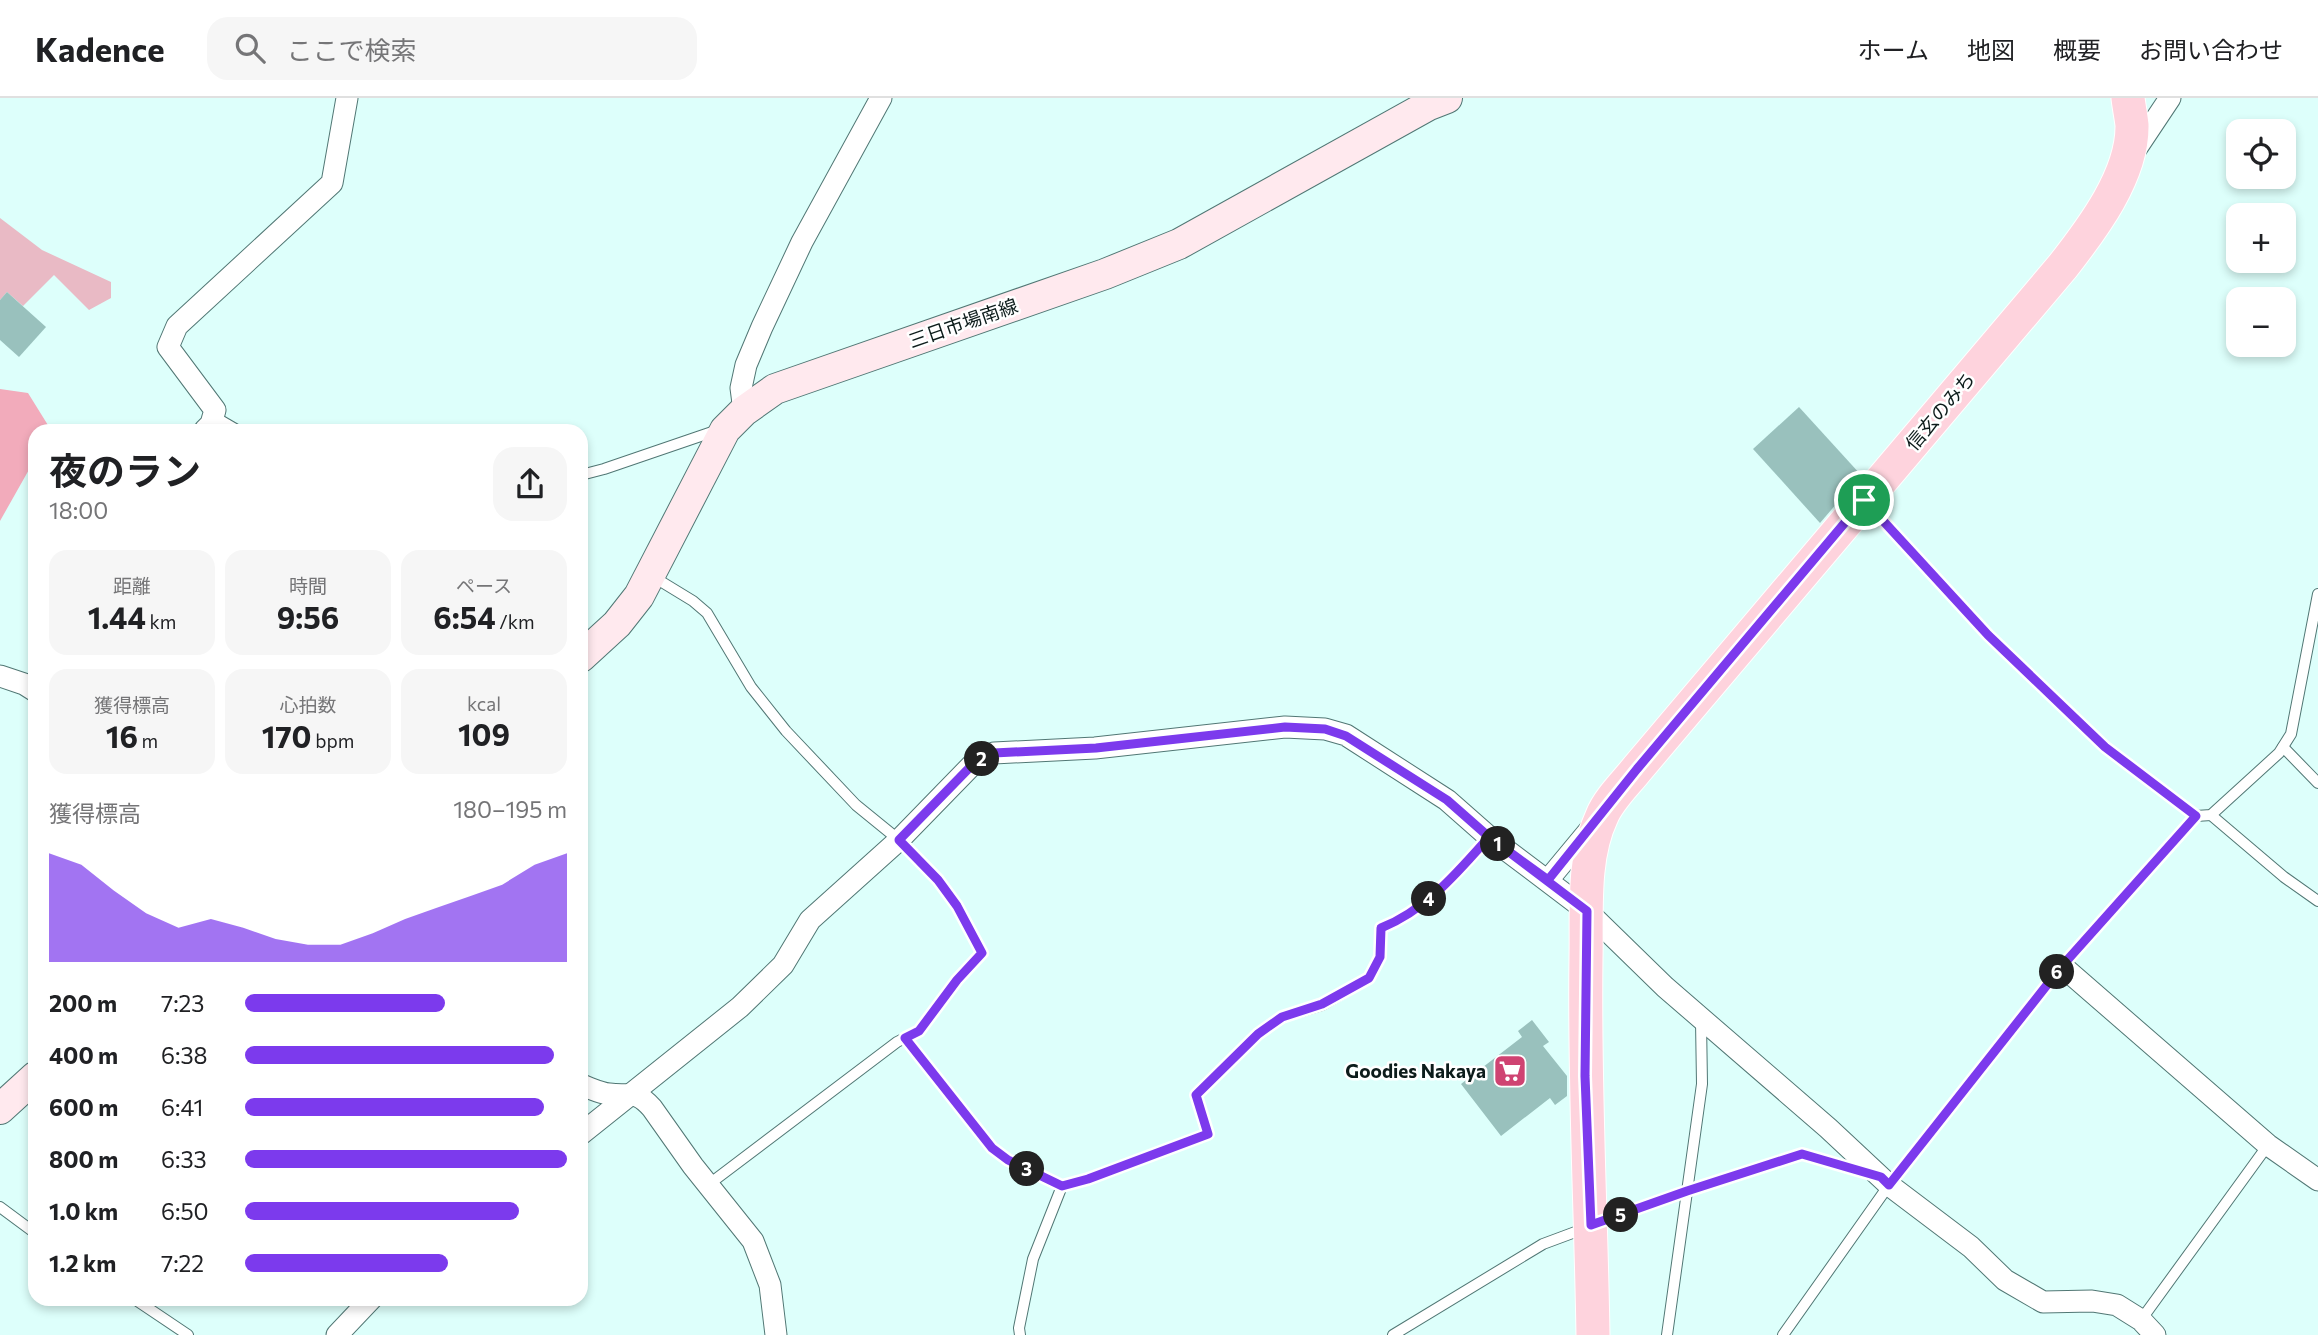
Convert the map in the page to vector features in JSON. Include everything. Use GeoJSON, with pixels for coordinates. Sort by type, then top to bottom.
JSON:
{"type":"FeatureCollection","features":[{"type":"Feature","properties":{"kind":"main road","name":"信玄のみち"},"geometry":{"type":"LineString","coordinates":[[1593,1335],[1585,1076],[1587,911],[1589,860],[1602,814],[2089,232],[2111,195],[2129,148],[2132,126],[2128,98]]}},
{"type":"Feature","properties":{"kind":"main road","name":"三日市場南線"},"geometry":{"type":"LineString","coordinates":[[588,651],[617,624],[639,596],[735,420],[775,389],[1105,274],[1179,244],[1435,100]]}},
{"type":"Feature","properties":{"kind":"main road"},"geometry":{"type":"LineString","coordinates":[[0,1109],[28,1083]]}},
{"type":"Feature","properties":{"kind":"street"},"geometry":{"type":"LineString","coordinates":[[209,423],[215,410],[167,347],[177,326],[332,183],[347,98]]}},
{"type":"Feature","properties":{"kind":"street"},"geometry":{"type":"LineString","coordinates":[[735,420],[746,365],[762,327],[802,242],[881,98]]}},
{"type":"Feature","properties":{"kind":"street"},"geometry":{"type":"LineString","coordinates":[[2122,170],[2169,98]]}},
{"type":"Feature","properties":{"kind":"street"},"geometry":{"type":"LineString","coordinates":[[0,676],[28,681]]}},
{"type":"Feature","properties":{"kind":"street"},"geometry":{"type":"LineString","coordinates":[[588,1128],[740,1007],[783,965],[810,919],[899,840],[974,763],[994,753],[1096,748],[1285,727],[1325,729],[1346,736],[1447,800],[1489,837],[1587,911],[1665,987],[1829,1128],[1889,1185],[1971,1247],[2005,1280],[2043,1302],[2092,1301],[2118,1305],[2148,1328]]}},
{"type":"Feature","properties":{"kind":"street"},"geometry":{"type":"LineString","coordinates":[[1548,880],[1602,814]]}},
{"type":"Feature","properties":{"kind":"street"},"geometry":{"type":"LineString","coordinates":[[2062,966],[2268,1145],[2318,1180]]}},
{"type":"Feature","properties":{"kind":"street"},"geometry":{"type":"LineString","coordinates":[[588,1087],[610,1094],[632,1093],[644,1100],[754,1241],[770,1284],[776,1335]]}},
{"type":"Feature","properties":{"kind":"street"},"geometry":{"type":"LineString","coordinates":[[337,1335],[364,1306]]}},
{"type":"Feature","properties":{"kind":"lane"},"geometry":{"type":"LineString","coordinates":[[588,473],[718,429],[735,420]]}},
{"type":"Feature","properties":{"kind":"lane"},"geometry":{"type":"LineString","coordinates":[[1864,500],[1988,635],[2105,747],[2196,816],[2211,815],[2283,747],[2291,734],[2318,594]]}},
{"type":"Feature","properties":{"kind":"lane"},"geometry":{"type":"LineString","coordinates":[[650,575],[693,601],[707,613],[751,687],[786,731],[856,804],[899,840],[938,880],[957,906],[982,953],[957,980],[919,1031],[905,1038],[708,1185]]}},
{"type":"Feature","properties":{"kind":"lane"},"geometry":{"type":"LineString","coordinates":[[2283,747],[2318,783]]}},
{"type":"Feature","properties":{"kind":"lane"},"geometry":{"type":"LineString","coordinates":[[2211,815],[2284,877],[2318,901]]}},
{"type":"Feature","properties":{"kind":"lane"},"geometry":{"type":"LineString","coordinates":[[1783,1335],[1889,1185],[2062,966],[2196,816]]}},
{"type":"Feature","properties":{"kind":"lane"},"geometry":{"type":"LineString","coordinates":[[905,1038],[992,1148],[1008,1160],[1062,1186],[1088,1179],[1208,1134],[1196,1095],[1258,1034],[1282,1017],[1322,1004],[1369,978],[1380,957],[1381,928],[1398,921],[1432,897],[1489,837]]}},
{"type":"Feature","properties":{"kind":"lane"},"geometry":{"type":"LineString","coordinates":[[1667,1335],[1702,1084],[1701,1018]]}},
{"type":"Feature","properties":{"kind":"lane"},"geometry":{"type":"LineString","coordinates":[[2148,1328],[2268,1145]]}},
{"type":"Feature","properties":{"kind":"lane"},"geometry":{"type":"LineString","coordinates":[[1020,1335],[1018,1328],[1033,1259],[1062,1186]]}},
{"type":"Feature","properties":{"kind":"lane"},"geometry":{"type":"LineString","coordinates":[[0,1207],[28,1228]]}},
{"type":"Feature","properties":{"kind":"lane"},"geometry":{"type":"LineString","coordinates":[[1393,1335],[1544,1244],[1591,1225]]}},
{"type":"Feature","properties":{"kind":"lane"},"geometry":{"type":"LineString","coordinates":[[145,1306],[188,1335]]}},
{"type":"Feature","properties":{"kind":"path"},"geometry":{"type":"LineString","coordinates":[[1591,1225],[1802,1154],[1842,1166]]}},
{"type":"Feature","properties":{"kind":"shaded area"},"geometry":{"type":"Polygon","coordinates":[[[0,218],[42,250],[111,282],[111,298],[89,310],[54,275],[23,306],[7,292],[0,300],[0,218]]]}},
{"type":"Feature","properties":{"kind":"shaded area"},"geometry":{"type":"Polygon","coordinates":[[[0,389],[28,393],[47,424],[28,424],[28,471],[0,521],[0,389]]]}},
{"type":"Feature","properties":{"kind":"building"},"geometry":{"type":"Polygon","coordinates":[[[7,292],[46,327],[19,357],[0,340],[0,300],[7,292]]]}},
{"type":"Feature","properties":{"kind":"building"},"geometry":{"type":"Polygon","coordinates":[[[1799,407],[1861,475],[1820,523],[1753,449],[1799,407]]]}},
{"type":"Feature","properties":{"kind":"building"},"geometry":{"type":"Polygon","coordinates":[[[1532,1020],[1549,1042],[1543,1046],[1567,1076],[1567,1096],[1555,1105],[1550,1098],[1501,1136],[1461,1084],[1522,1037],[1518,1031],[1532,1020]]]}},
{"type":"Feature","properties":{"kind":"place","name":"Goodies Nakaya"},"geometry":{"type":"Point","coordinates":[1510,1071]}},
{"type":"Feature","properties":{"kind":"route"},"geometry":{"type":"LineString","coordinates":[[1864,500],[1637,769],[1548,880],[1489,837],[1447,800],[1346,736],[1325,729],[1249,729],[1096,748],[994,753],[974,763],[899,840],[938,880],[957,906],[982,953],[957,980],[919,1031],[905,1038],[992,1148],[1008,1160],[1062,1186],[1088,1179],[1208,1134],[1196,1095],[1258,1034],[1282,1017],[1322,1004],[1369,978],[1380,957],[1381,928],[1398,921],[1432,897],[1489,837],[1587,911],[1585,1076],[1591,1225],[1802,1154],[1881,1177],[1889,1185],[2062,966],[2196,816],[2105,747],[1988,635],[1864,500]]}}]}
